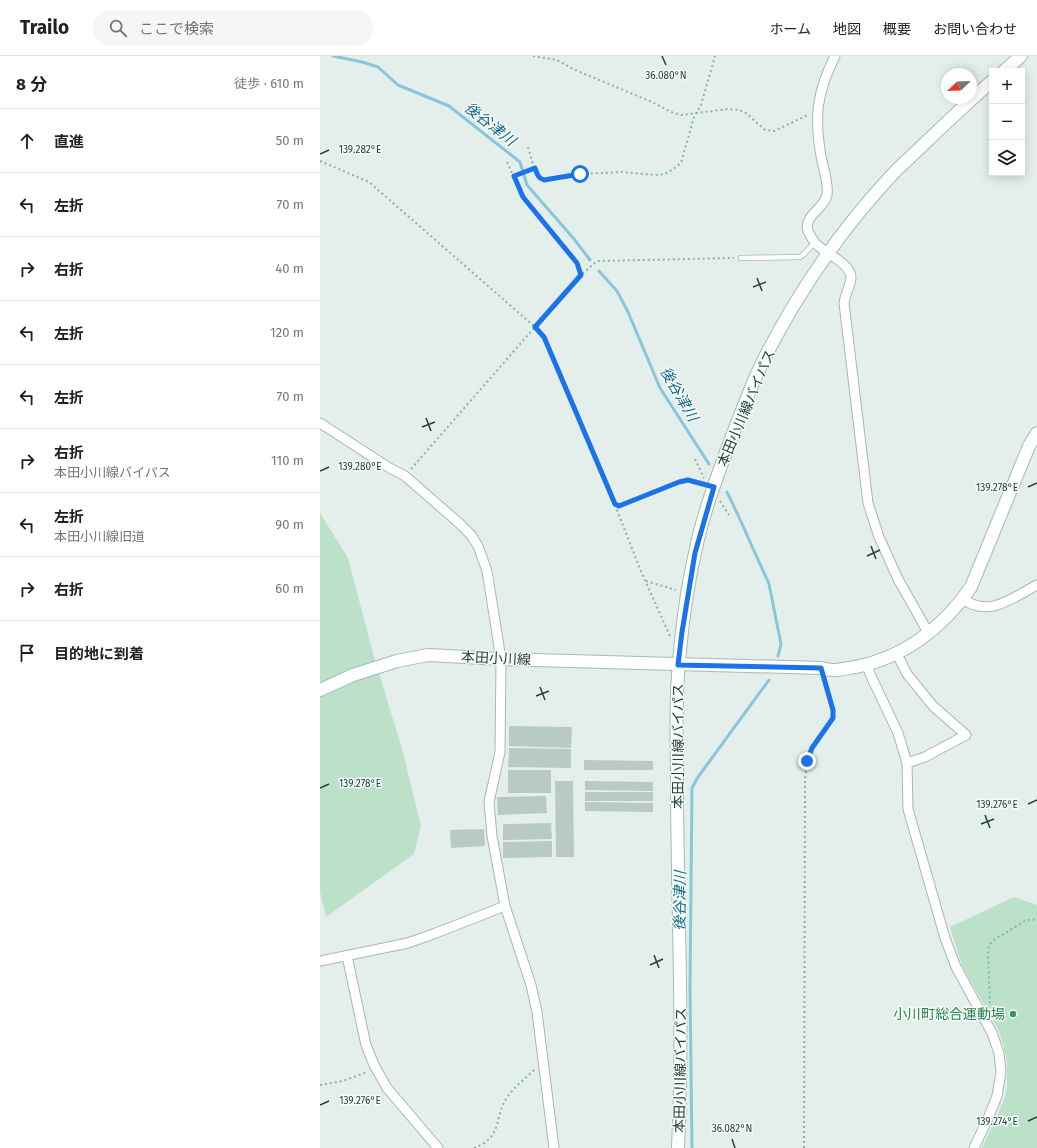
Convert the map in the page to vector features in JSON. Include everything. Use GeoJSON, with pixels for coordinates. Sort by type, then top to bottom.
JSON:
{"type":"FeatureCollection","features":[{"type":"Feature","properties":{"kind":"main road"},"geometry":{"type":"LineString","coordinates":[[1007,68],[1021,56]]}},
{"type":"Feature","properties":{"kind":"main road","name":"本田小川線バイパス"},"geometry":{"type":"LineString","coordinates":[[678,1148],[681,1071],[681,988],[677,821],[678,665],[695,553],[710,489],[760,367],[803,291],[857,216],[890,177],[989,84]]}},
{"type":"Feature","properties":{"kind":"main road","name":"本田小川線"},"geometry":{"type":"LineString","coordinates":[[320,690],[353,675],[397,661],[428,655],[678,665],[821,668],[830,671],[867,665],[897,654],[929,634],[963,599],[971,587],[1029,446],[1037,433]]}},
{"type":"Feature","properties":{"kind":"street"},"geometry":{"type":"LineString","coordinates":[[835,56],[823,84],[817,111],[816,128],[827,195],[821,205],[810,217],[807,225],[814,243],[846,267],[850,272],[851,277],[844,303],[868,503],[879,537],[898,579],[929,634]]}},
{"type":"Feature","properties":{"kind":"street"},"geometry":{"type":"LineString","coordinates":[[320,423],[388,467],[405,476],[471,534],[478,546],[486,571],[501,659],[500,752],[489,802],[494,852],[505,906],[531,985],[537,1012],[554,1148]]}},
{"type":"Feature","properties":{"kind":"street"},"geometry":{"type":"LineString","coordinates":[[963,599],[981,608],[995,607],[1037,585]]}},
{"type":"Feature","properties":{"kind":"street"},"geometry":{"type":"LineString","coordinates":[[897,654],[907,674],[934,706],[966,735],[925,757],[907,763]]}},
{"type":"Feature","properties":{"kind":"street"},"geometry":{"type":"LineString","coordinates":[[867,665],[898,733],[907,763],[908,809],[945,938],[956,967],[992,1033],[999,1053],[1001,1072],[997,1096],[974,1148]]}},
{"type":"Feature","properties":{"kind":"street"},"geometry":{"type":"LineString","coordinates":[[320,961],[408,943],[505,906]]}},
{"type":"Feature","properties":{"kind":"street"},"geometry":{"type":"LineString","coordinates":[[347,956],[366,1045],[376,1068],[388,1088],[438,1148]]}},
{"type":"Feature","properties":{"kind":"lane"},"geometry":{"type":"LineString","coordinates":[[741,258],[800,257],[814,243]]}},
{"type":"Feature","properties":{"kind":"path"},"geometry":{"type":"LineString","coordinates":[[533,56],[557,60],[573,69],[681,115],[739,110],[746,113],[765,130],[774,131],[817,111]]}},
{"type":"Feature","properties":{"kind":"path"},"geometry":{"type":"LineString","coordinates":[[528,147],[537,175],[544,180],[580,174],[622,172],[655,175],[665,174],[681,163],[694,117],[701,105],[715,56]]}},
{"type":"Feature","properties":{"kind":"path"},"geometry":{"type":"LineString","coordinates":[[320,161],[369,182],[535,327],[544,337],[615,504],[661,618],[670,636]]}},
{"type":"Feature","properties":{"kind":"path"},"geometry":{"type":"LineString","coordinates":[[507,162],[523,197],[577,263],[581,275]]}},
{"type":"Feature","properties":{"kind":"path"},"geometry":{"type":"LineString","coordinates":[[514,176],[535,168]]}},
{"type":"Feature","properties":{"kind":"path"},"geometry":{"type":"LineString","coordinates":[[405,476],[581,275],[597,261],[741,258]]}},
{"type":"Feature","properties":{"kind":"path"},"geometry":{"type":"LineString","coordinates":[[695,459],[710,489],[722,503],[729,515]]}},
{"type":"Feature","properties":{"kind":"path"},"geometry":{"type":"LineString","coordinates":[[615,504],[619,506],[684,480],[688,480],[710,489]]}},
{"type":"Feature","properties":{"kind":"path"},"geometry":{"type":"LineString","coordinates":[[646,582],[676,590]]}},
{"type":"Feature","properties":{"kind":"path"},"geometry":{"type":"LineString","coordinates":[[804,1148],[805,780],[807,761],[812,748],[833,718],[833,710],[821,668]]}},
{"type":"Feature","properties":{"kind":"path"},"geometry":{"type":"LineString","coordinates":[[986,1012],[990,1003],[989,945],[995,939],[1025,921],[1032,919],[1037,921]]}},
{"type":"Feature","properties":{"kind":"path"},"geometry":{"type":"LineString","coordinates":[[474,1148],[489,1141],[494,1133],[503,1104],[509,1094],[543,1062]]}},
{"type":"Feature","properties":{"kind":"path"},"geometry":{"type":"LineString","coordinates":[[320,1085],[343,1081],[376,1068]]}},
{"type":"Feature","properties":{"kind":"green space"},"geometry":{"type":"Polygon","coordinates":[[[320,513],[348,558],[374,657],[403,752],[421,826],[414,854],[326,917],[320,892],[320,513]]]}},
{"type":"Feature","properties":{"kind":"green space","name":"小川町総合運動場"},"geometry":{"type":"Polygon","coordinates":[[[1014,897],[1037,905],[1037,1148],[982,1148],[1004,1100],[1007,1087],[1007,1061],[998,1029],[962,966],[950,927],[1014,897]]]}},
{"type":"Feature","properties":{"kind":"building"},"geometry":{"type":"Polygon","coordinates":[[[509,726],[572,727],[571,748],[509,746],[509,726]]]}},
{"type":"Feature","properties":{"kind":"building"},"geometry":{"type":"Polygon","coordinates":[[[509,748],[571,749],[571,768],[508,767],[509,748]]]}},
{"type":"Feature","properties":{"kind":"building"},"geometry":{"type":"Polygon","coordinates":[[[584,760],[653,761],[653,770],[584,770],[584,760]]]}},
{"type":"Feature","properties":{"kind":"building"},"geometry":{"type":"Polygon","coordinates":[[[508,770],[551,770],[551,793],[508,793],[508,770]]]}},
{"type":"Feature","properties":{"kind":"building"},"geometry":{"type":"Polygon","coordinates":[[[555,781],[573,781],[574,857],[556,857],[555,781]]]}},
{"type":"Feature","properties":{"kind":"building"},"geometry":{"type":"Polygon","coordinates":[[[585,781],[653,782],[653,791],[585,790],[585,781]]]}},
{"type":"Feature","properties":{"kind":"building"},"geometry":{"type":"Polygon","coordinates":[[[585,792],[653,792],[653,801],[585,801],[585,792]]]}},
{"type":"Feature","properties":{"kind":"building"},"geometry":{"type":"Polygon","coordinates":[[[546,796],[547,813],[498,815],[497,797],[546,796]]]}},
{"type":"Feature","properties":{"kind":"building"},"geometry":{"type":"Polygon","coordinates":[[[585,802],[653,803],[653,812],[585,811],[585,802]]]}},
{"type":"Feature","properties":{"kind":"building"},"geometry":{"type":"Polygon","coordinates":[[[551,823],[552,839],[503,840],[503,824],[551,823]]]}},
{"type":"Feature","properties":{"kind":"building"},"geometry":{"type":"Polygon","coordinates":[[[484,829],[485,846],[451,848],[450,830],[484,829]]]}},
{"type":"Feature","properties":{"kind":"building"},"geometry":{"type":"Polygon","coordinates":[[[552,841],[552,857],[503,858],[503,842],[552,841]]]}},
{"type":"Feature","properties":{"kind":"waterway","name":"後谷津川"},"geometry":{"type":"LineString","coordinates":[[333,56],[378,67],[398,85],[449,106],[520,162],[527,185],[574,239],[590,260]]}},
{"type":"Feature","properties":{"kind":"waterway","name":"後谷津川"},"geometry":{"type":"LineString","coordinates":[[599,271],[617,291],[628,312],[660,388],[709,464]]}},
{"type":"Feature","properties":{"kind":"waterway","name":"後谷津川"},"geometry":{"type":"LineString","coordinates":[[727,492],[769,584],[781,644],[778,656]]}},
{"type":"Feature","properties":{"kind":"waterway","name":"後谷津川"},"geometry":{"type":"LineString","coordinates":[[692,1148],[690,987],[692,788],[698,777],[769,680]]}},
{"type":"Feature","properties":{"kind":"place","name":"小川町総合運動場"},"geometry":{"type":"Point","coordinates":[1013,1014]}},
{"type":"Feature","properties":{"kind":"route"},"geometry":{"type":"LineString","coordinates":[[580,174],[544,180],[537,175],[535,168],[514,176],[516,184],[523,197],[577,263],[581,275],[535,327],[544,337],[615,504],[619,506],[679,482],[688,480],[714,487],[703,519],[695,553],[678,665],[821,668],[833,710],[833,718],[812,748],[807,761]]}}]}
